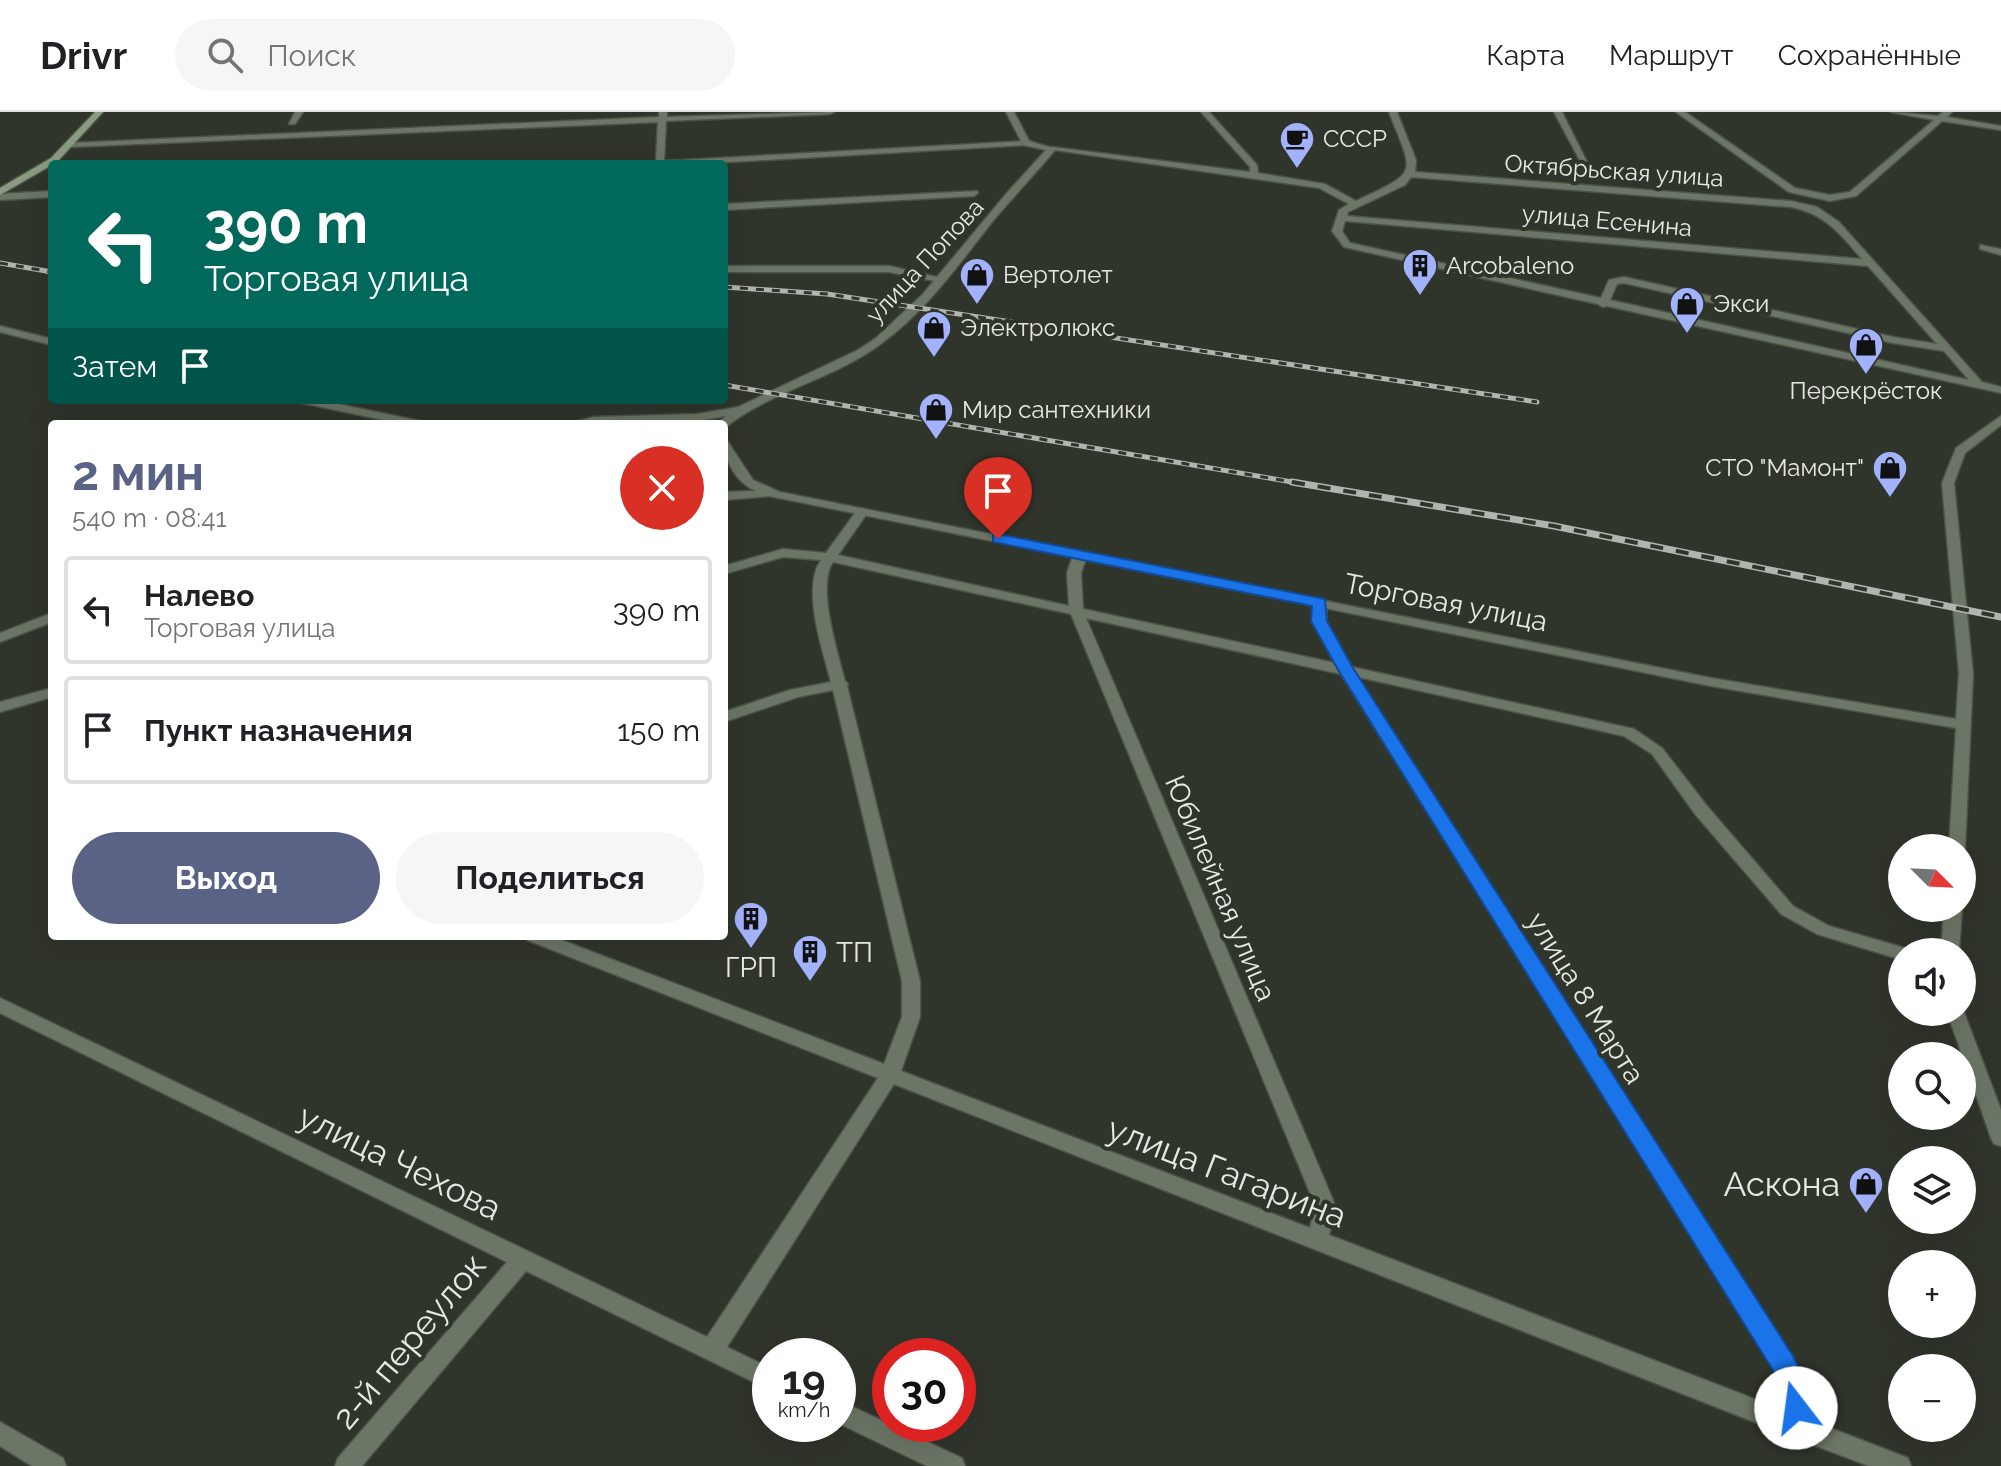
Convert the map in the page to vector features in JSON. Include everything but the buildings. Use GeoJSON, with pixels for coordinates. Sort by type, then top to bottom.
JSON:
{"type":"FeatureCollection","features":[{"type":"Feature","properties":{"kind":"main road"},"geometry":{"type":"LineString","coordinates":[[53,160],[99,112]]}},
{"type":"Feature","properties":{"kind":"main road"},"geometry":{"type":"LineString","coordinates":[[0,194],[48,164]]}},
{"type":"Feature","properties":{"kind":"street"},"geometry":{"type":"LineString","coordinates":[[292,122],[299,112]]}},
{"type":"Feature","properties":{"kind":"street"},"geometry":{"type":"LineString","coordinates":[[70,145],[663,116],[830,112]]}},
{"type":"Feature","properties":{"kind":"street"},"geometry":{"type":"LineString","coordinates":[[1010,112],[1028,144],[1041,151],[1044,157]]}},
{"type":"Feature","properties":{"kind":"street"},"geometry":{"type":"LineString","coordinates":[[1205,112],[1254,167],[1254,174]]}},
{"type":"Feature","properties":{"kind":"street"},"geometry":{"type":"LineString","coordinates":[[1393,112],[1412,160],[1411,174],[1402,183],[1353,203],[1340,218],[1337,235],[1354,247],[1603,304],[1977,382],[2001,390]]}},
{"type":"Feature","properties":{"kind":"street"},"geometry":{"type":"LineString","coordinates":[[1558,112],[1590,172]]}},
{"type":"Feature","properties":{"kind":"street"},"geometry":{"type":"LineString","coordinates":[[1680,112],[1792,190],[1821,197],[1853,194],[1943,114]]}},
{"type":"Feature","properties":{"kind":"street"},"geometry":{"type":"LineString","coordinates":[[1895,112],[1943,114],[2001,128]]}},
{"type":"Feature","properties":{"kind":"street"},"geometry":{"type":"LineString","coordinates":[[657,160],[663,116]]}},
{"type":"Feature","properties":{"kind":"street"},"geometry":{"type":"LineString","coordinates":[[716,160],[1028,144],[1311,183],[1353,203]]}},
{"type":"Feature","properties":{"kind":"street","name":"улица Попова"},"geometry":{"type":"LineString","coordinates":[[754,404],[867,350],[890,332],[1052,149]]}},
{"type":"Feature","properties":{"kind":"street","name":"Октябрьская улица"},"geometry":{"type":"LineString","coordinates":[[1411,174],[1791,204],[1814,209],[1836,224],[1871,263]]}},
{"type":"Feature","properties":{"kind":"street"},"geometry":{"type":"LineString","coordinates":[[728,207],[974,193]]}},
{"type":"Feature","properties":{"kind":"street"},"geometry":{"type":"LineString","coordinates":[[0,194],[48,194]]}},
{"type":"Feature","properties":{"kind":"street","name":"улица Есенина"},"geometry":{"type":"LineString","coordinates":[[1340,218],[1871,263]]}},
{"type":"Feature","properties":{"kind":"street"},"geometry":{"type":"LineString","coordinates":[[1983,247],[2001,252]]}},
{"type":"Feature","properties":{"kind":"street"},"geometry":{"type":"LineString","coordinates":[[1871,263],[1977,382]]}},
{"type":"Feature","properties":{"kind":"street"},"geometry":{"type":"LineString","coordinates":[[728,269],[889,269],[940,279]]}},
{"type":"Feature","properties":{"kind":"street"},"geometry":{"type":"LineString","coordinates":[[1603,304],[1613,282],[1624,280],[1893,340],[1949,349]]}},
{"type":"Feature","properties":{"kind":"street"},"geometry":{"type":"LineString","coordinates":[[0,329],[48,341]]}},
{"type":"Feature","properties":{"kind":"street"},"geometry":{"type":"LineString","coordinates":[[322,404],[400,420]]}},
{"type":"Feature","properties":{"kind":"street"},"geometry":{"type":"LineString","coordinates":[[595,420],[617,416],[710,417],[754,404]]}},
{"type":"Feature","properties":{"kind":"street"},"geometry":{"type":"LineString","coordinates":[[728,421],[754,404]]}},
{"type":"Feature","properties":{"kind":"street"},"geometry":{"type":"LineString","coordinates":[[661,416],[678,420]]}},
{"type":"Feature","properties":{"kind":"street"},"geometry":{"type":"LineString","coordinates":[[1958,834],[1964,725],[1964,642],[1948,483],[1960,451],[2001,419]]}},
{"type":"Feature","properties":{"kind":"street"},"geometry":{"type":"LineString","coordinates":[[728,452],[748,483],[777,495]]}},
{"type":"Feature","properties":{"kind":"street"},"geometry":{"type":"LineString","coordinates":[[728,496],[777,495]]}},
{"type":"Feature","properties":{"kind":"street","name":"Торговая улица"},"geometry":{"type":"LineString","coordinates":[[777,495],[1711,682],[1964,725]]}},
{"type":"Feature","properties":{"kind":"street"},"geometry":{"type":"LineString","coordinates":[[711,1351],[890,1075],[911,1017],[911,981],[820,607],[820,579],[827,557],[862,512]]}},
{"type":"Feature","properties":{"kind":"street"},"geometry":{"type":"LineString","coordinates":[[728,569],[783,553],[827,557],[1629,732],[1645,740],[1787,910],[1823,930],[1888,950]]}},
{"type":"Feature","properties":{"kind":"street","name":"Юбилейная улица"},"geometry":{"type":"LineString","coordinates":[[1080,555],[1074,573],[1076,610],[1320,1193],[1325,1208],[1317,1241]]}},
{"type":"Feature","properties":{"kind":"street","name":"улица 8 Марта"},"geometry":{"type":"LineString","coordinates":[[1320,603],[1319,621],[1345,668],[1784,1365],[1795,1390],[1795,1427]]}},
{"type":"Feature","properties":{"kind":"street"},"geometry":{"type":"LineString","coordinates":[[0,638],[48,619]]}},
{"type":"Feature","properties":{"kind":"street"},"geometry":{"type":"LineString","coordinates":[[728,716],[795,693],[841,684]]}},
{"type":"Feature","properties":{"kind":"street"},"geometry":{"type":"LineString","coordinates":[[0,705],[48,693]]}},
{"type":"Feature","properties":{"kind":"street","name":"улица Гагарина"},"geometry":{"type":"LineString","coordinates":[[543,940],[1899,1466]]}},
{"type":"Feature","properties":{"kind":"street","name":"улица Чехова"},"geometry":{"type":"LineString","coordinates":[[0,1005],[752,1370]]}},
{"type":"Feature","properties":{"kind":"street"},"geometry":{"type":"LineString","coordinates":[[1961,1026],[2001,1138]]}},
{"type":"Feature","properties":{"kind":"street","name":"2-й переулок"},"geometry":{"type":"LineString","coordinates":[[347,1466],[523,1259]]}},
{"type":"Feature","properties":{"kind":"street"},"geometry":{"type":"LineString","coordinates":[[856,1420],[953,1466]]}},
{"type":"Feature","properties":{"kind":"street"},"geometry":{"type":"LineString","coordinates":[[0,1433],[54,1466]]}},
{"type":"Feature","properties":{"kind":"railway"},"geometry":{"type":"LineString","coordinates":[[0,263],[48,271]]}},
{"type":"Feature","properties":{"kind":"railway"},"geometry":{"type":"LineString","coordinates":[[728,287],[827,294],[1537,402]]}},
{"type":"Feature","properties":{"kind":"railway"},"geometry":{"type":"LineString","coordinates":[[728,386],[1304,484]]}},
{"type":"Feature","properties":{"kind":"railway"},"geometry":{"type":"LineString","coordinates":[[1292,482],[1554,526],[2001,617]]}},
{"type":"Feature","properties":{"kind":"place","name":"СССР"},"geometry":{"type":"Point","coordinates":[1297,170]}},
{"type":"Feature","properties":{"kind":"place","name":"Arcobaleno"},"geometry":{"type":"Point","coordinates":[1420,297]}},
{"type":"Feature","properties":{"kind":"place","name":"Вертолет"},"geometry":{"type":"Point","coordinates":[977,306]}},
{"type":"Feature","properties":{"kind":"place","name":"Экси"},"geometry":{"type":"Point","coordinates":[1687,335]}},
{"type":"Feature","properties":{"kind":"place","name":"Электролюкс"},"geometry":{"type":"Point","coordinates":[934,359]}},
{"type":"Feature","properties":{"kind":"place","name":"Перекрёсток"},"geometry":{"type":"Point","coordinates":[1866,376]}},
{"type":"Feature","properties":{"kind":"place","name":"Мир сантехники"},"geometry":{"type":"Point","coordinates":[936,441]}},
{"type":"Feature","properties":{"kind":"place","name":"СТО \"Мамонт\""},"geometry":{"type":"Point","coordinates":[1890,499]}},
{"type":"Feature","properties":{"kind":"place","name":"ГРП"},"geometry":{"type":"Point","coordinates":[751,950]}},
{"type":"Feature","properties":{"kind":"place","name":"ТП"},"geometry":{"type":"Point","coordinates":[810,983]}},
{"type":"Feature","properties":{"kind":"place","name":"Аскона"},"geometry":{"type":"Point","coordinates":[1866,1215]}},
{"type":"Feature","properties":{"kind":"route"},"geometry":{"type":"LineString","coordinates":[[998,539],[1320,603],[1317,613],[1319,621],[1345,668],[1784,1365],[1795,1390],[1796,1408]]}}]}
